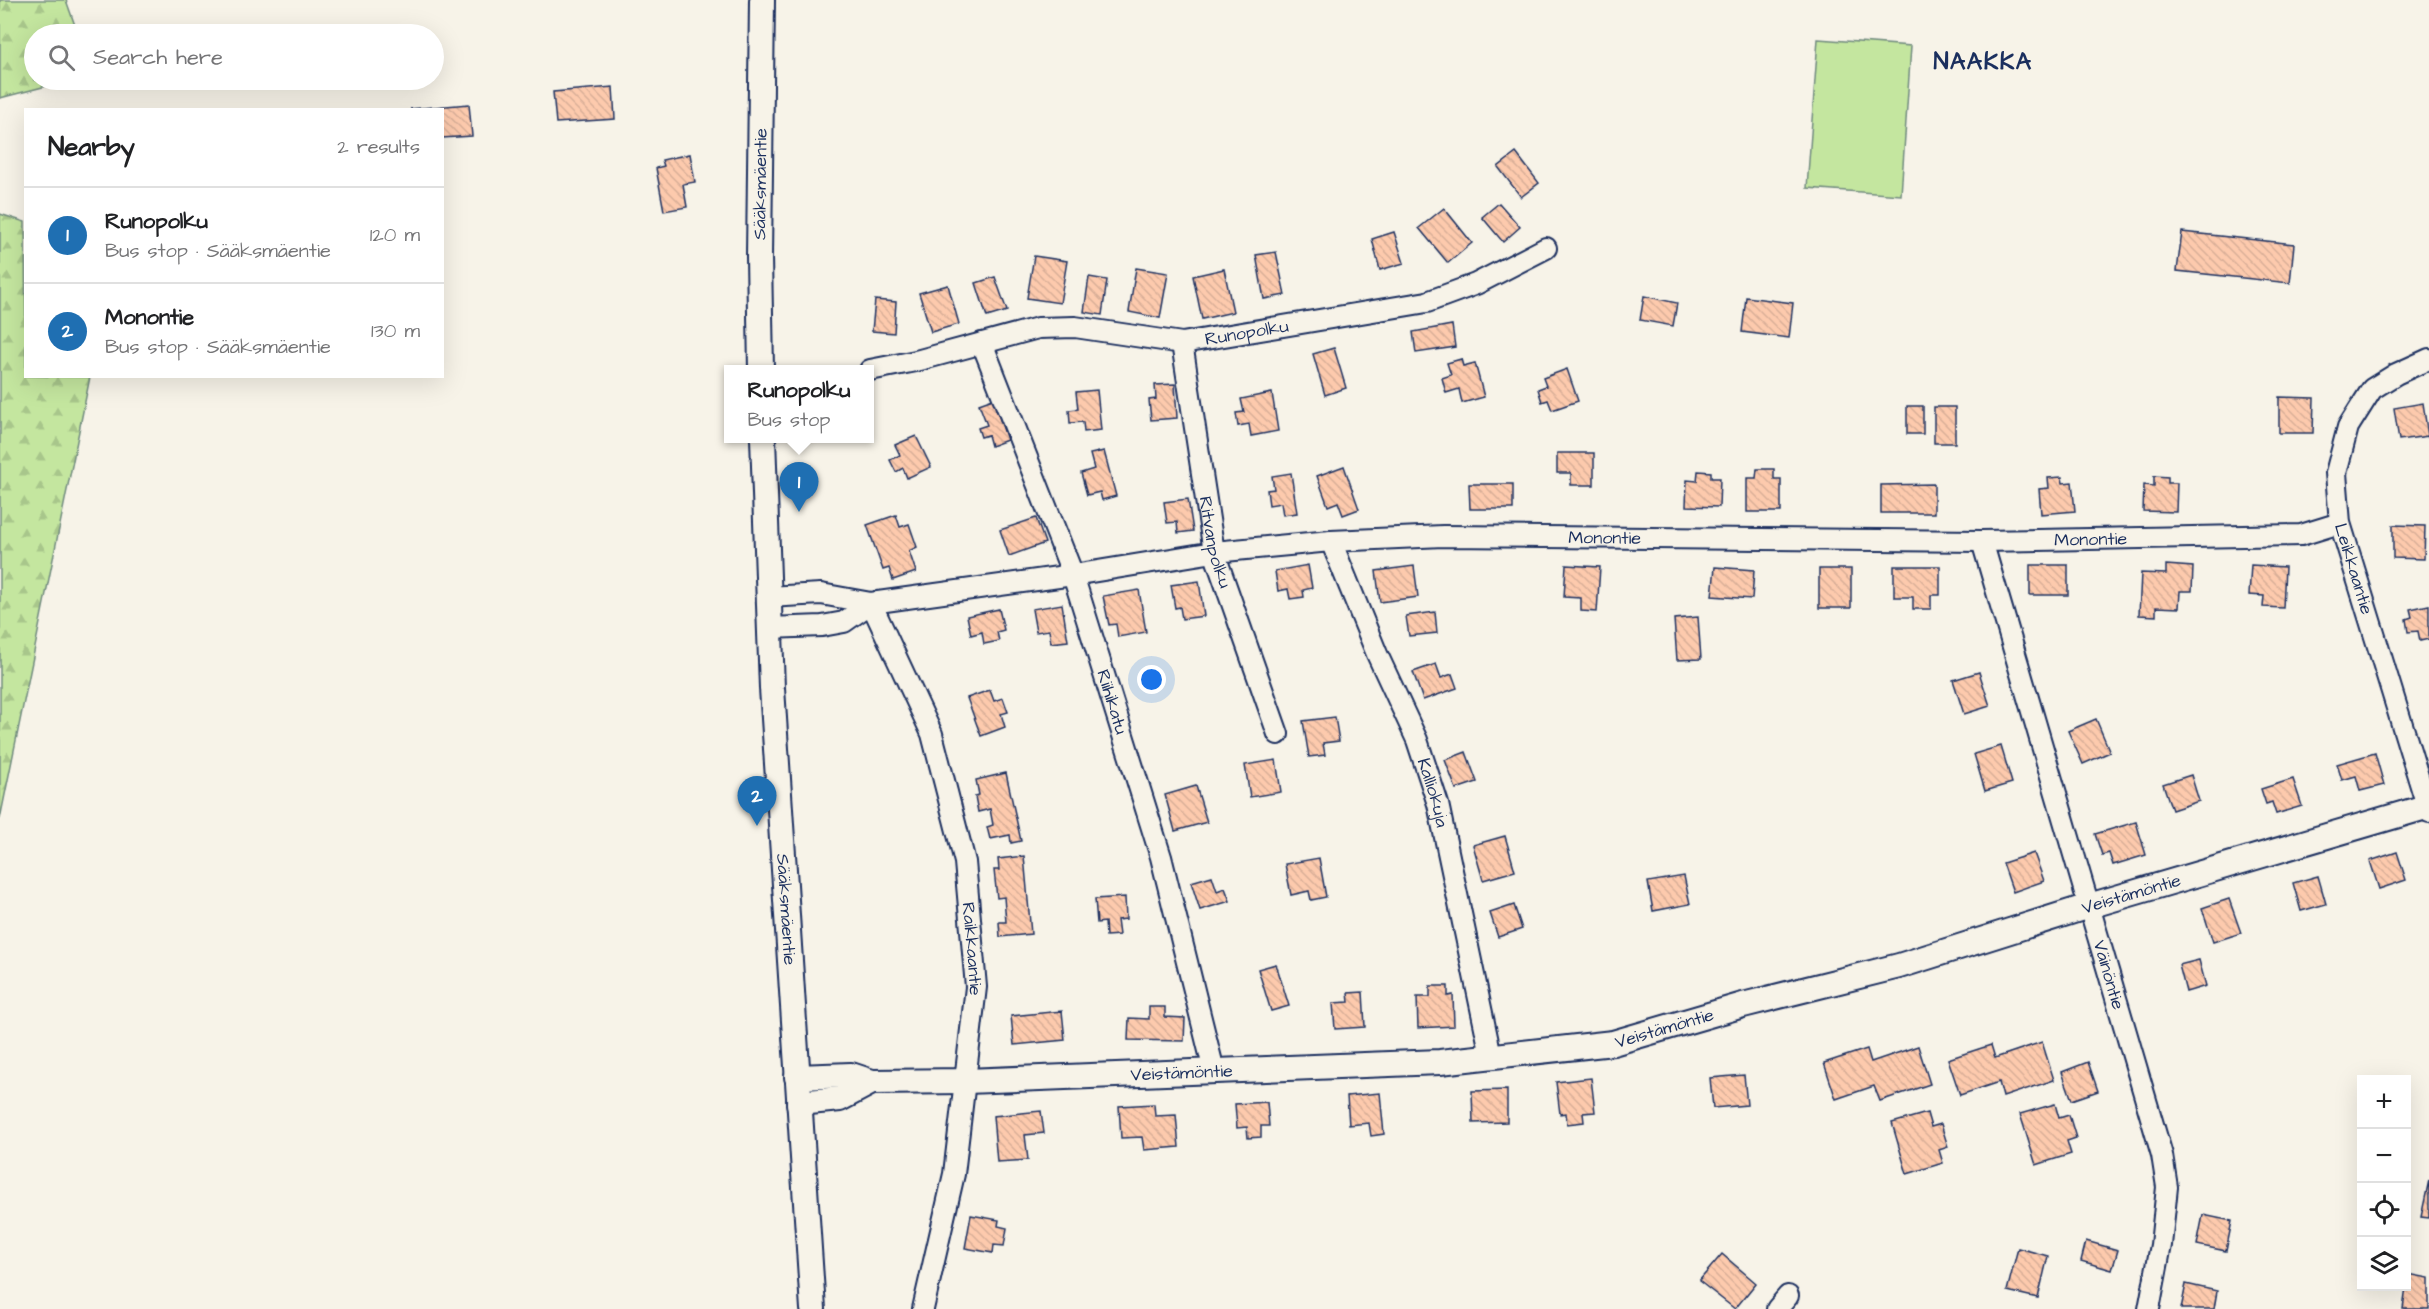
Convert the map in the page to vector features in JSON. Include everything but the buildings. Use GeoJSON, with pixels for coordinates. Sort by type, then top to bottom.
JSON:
{"type":"FeatureCollection","features":[{"type":"Feature","properties":{"kind":"street","name":"Sääksmäentie"},"geometry":{"type":"LineString","coordinates":[[761,365],[759,257],[762,0]]}},
{"type":"Feature","properties":{"kind":"street","name":"Runopolku"},"geometry":{"type":"LineString","coordinates":[[874,369],[916,361],[1038,328],[1075,327],[1182,343],[1426,302],[1476,284],[1546,248]]}},
{"type":"Feature","properties":{"kind":"street","name":"Riihikatu"},"geometry":{"type":"LineString","coordinates":[[982,343],[1073,575],[1161,857],[1214,1071]]}},
{"type":"Feature","properties":{"kind":"street","name":"Ritvanpolku"},"geometry":{"type":"LineString","coordinates":[[1182,343],[1214,552],[1278,734]]}},
{"type":"Feature","properties":{"kind":"street","name":"Leikkaantie"},"geometry":{"type":"LineString","coordinates":[[2428,808],[2340,523],[2336,473],[2348,427],[2372,389],[2396,374],[2429,359]]}},
{"type":"Feature","properties":{"kind":"street","name":"Sääksmäentie"},"geometry":{"type":"LineString","coordinates":[[763,443],[769,628],[813,1309]]}},
{"type":"Feature","properties":{"kind":"street","name":"Monontie"},"geometry":{"type":"LineString","coordinates":[[768,597],[821,594],[871,603],[1073,575],[1214,552],[1331,541],[1443,536],[1982,541],[2301,536],[2340,523]]}},
{"type":"Feature","properties":{"kind":"street","name":"Kalliokuja"},"geometry":{"type":"LineString","coordinates":[[1331,541],[1377,654],[1417,740],[1438,804],[1491,1056]]}},
{"type":"Feature","properties":{"kind":"street","name":"Väinöntie"},"geometry":{"type":"LineString","coordinates":[[1982,541],[2162,1155],[2166,1179],[2161,1245],[2149,1309]]}},
{"type":"Feature","properties":{"kind":"street","name":"Monontie"},"geometry":{"type":"LineString","coordinates":[[769,628],[822,626],[844,622],[871,603]]}},
{"type":"Feature","properties":{"kind":"street","name":"Raikkaantie"},"geometry":{"type":"LineString","coordinates":[[871,603],[932,734],[965,862],[976,987],[954,1174],[923,1309]]}},
{"type":"Feature","properties":{"kind":"street","name":"Veistämöntie"},"geometry":{"type":"LineString","coordinates":[[797,1077],[851,1075],[872,1082],[966,1081],[1440,1062],[1613,1043],[1743,1005],[1899,966],[2089,906],[2428,808]]}},
{"type":"Feature","properties":{"kind":"street","name":"Veistämöntie"},"geometry":{"type":"LineString","coordinates":[[799,1103],[840,1099],[872,1082]]}},
{"type":"Feature","properties":{"kind":"green space"},"geometry":{"type":"Polygon","coordinates":[[[0,0],[66,0],[74,24],[24,24],[24,90],[31,90],[0,98],[0,0]]]}},
{"type":"Feature","properties":{"kind":"green space"},"geometry":{"type":"Polygon","coordinates":[[[1818,39],[1911,46],[1901,195],[1807,188],[1818,39]]]}},
{"type":"Feature","properties":{"kind":"green space"},"geometry":{"type":"Polygon","coordinates":[[[0,214],[24,222],[24,378],[90,378],[0,819],[0,214]]]}},
{"type":"Feature","properties":{"kind":"place","name":"Runopolku"},"geometry":{"type":"Point","coordinates":[799,512]}},
{"type":"Feature","properties":{"kind":"place","name":"Monontie"},"geometry":{"type":"Point","coordinates":[757,826]}},
{"type":"Feature","properties":{"kind":"district","name":"NAAKKA"},"geometry":{"type":"Point","coordinates":[1983,61]}}]}
